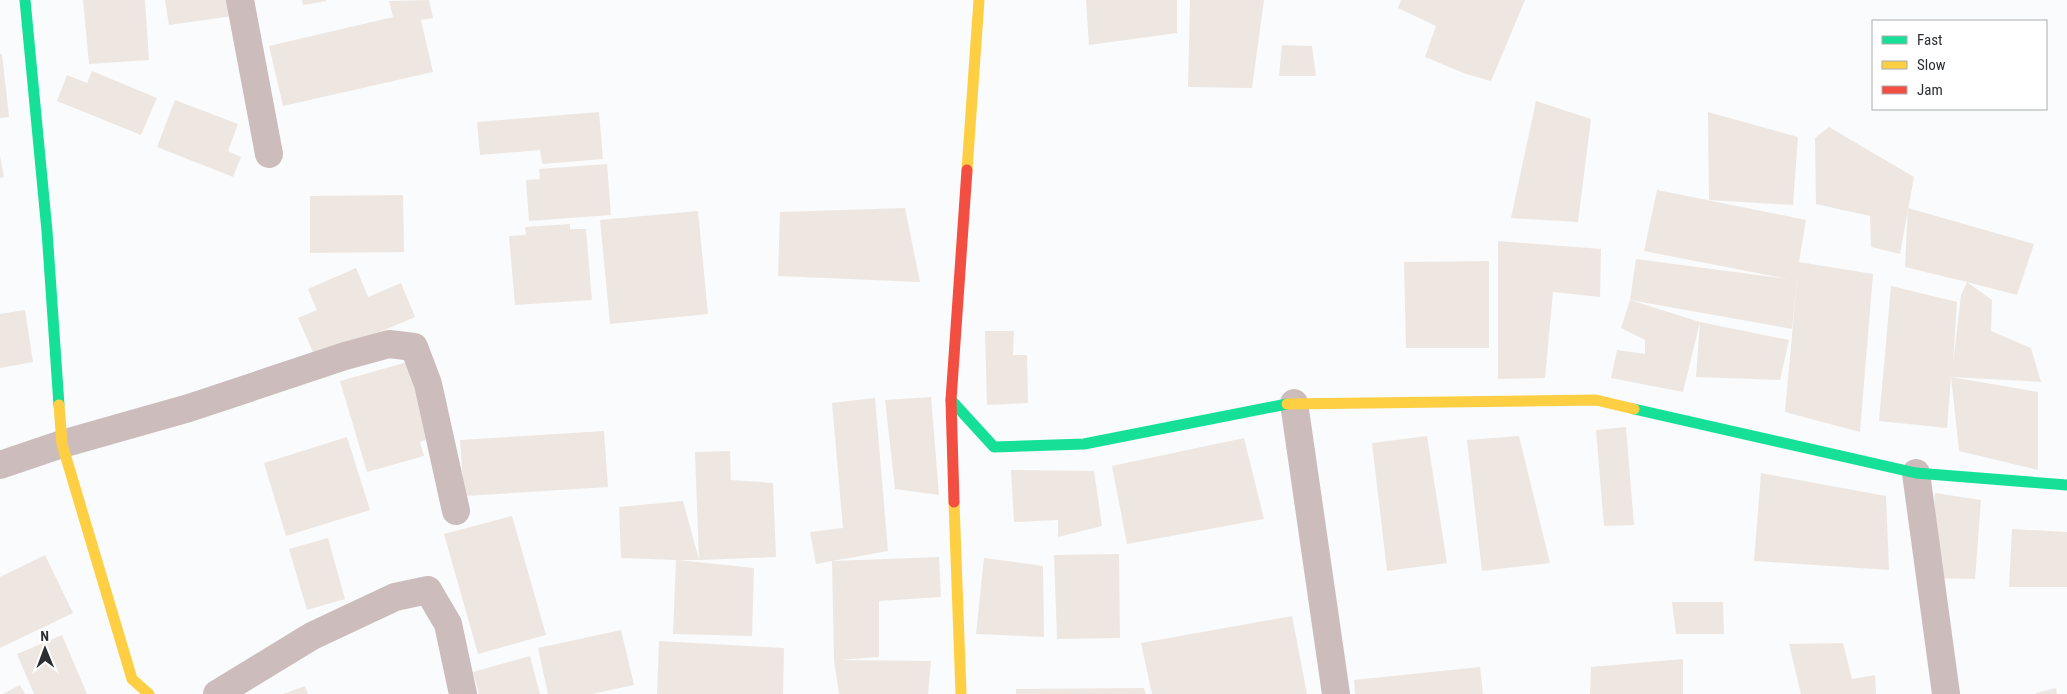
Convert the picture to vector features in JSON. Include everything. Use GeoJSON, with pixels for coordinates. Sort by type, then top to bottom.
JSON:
{"type":"FeatureCollection","features":[{"type":"Feature","properties":{"kind":"street"},"geometry":{"type":"LineString","coordinates":[[25,0],[46,232],[62,444],[132,679],[149,694]]}},
{"type":"Feature","properties":{"kind":"street"},"geometry":{"type":"LineString","coordinates":[[240,0],[269,154]]}},
{"type":"Feature","properties":{"kind":"street"},"geometry":{"type":"LineString","coordinates":[[961,694],[951,400],[979,0]]}},
{"type":"Feature","properties":{"kind":"street"},"geometry":{"type":"LineString","coordinates":[[0,464],[188,408],[345,356],[389,344],[414,346],[428,384],[456,511]]}},
{"type":"Feature","properties":{"kind":"street"},"geometry":{"type":"LineString","coordinates":[[951,400],[994,447],[1084,444],[1294,403],[1596,400],[1916,474],[2067,485]]}},
{"type":"Feature","properties":{"kind":"street"},"geometry":{"type":"LineString","coordinates":[[1294,403],[1336,694]]}},
{"type":"Feature","properties":{"kind":"street"},"geometry":{"type":"LineString","coordinates":[[1916,474],[1946,694]]}},
{"type":"Feature","properties":{"kind":"street"},"geometry":{"type":"LineString","coordinates":[[217,694],[312,636],[396,597],[428,590],[448,624],[463,694]]}},
{"type":"Feature","properties":{"kind":"building"},"geometry":{"type":"Polygon","coordinates":[[[83,0],[145,0],[149,60],[89,64],[83,0]]]}},
{"type":"Feature","properties":{"kind":"building"},"geometry":{"type":"Polygon","coordinates":[[[165,0],[231,0],[233,16],[169,25],[165,0]]]}},
{"type":"Feature","properties":{"kind":"building"},"geometry":{"type":"Polygon","coordinates":[[[302,0],[326,0],[327,1],[303,5],[302,0]]]}},
{"type":"Feature","properties":{"kind":"building"},"geometry":{"type":"Polygon","coordinates":[[[429,0],[433,18],[421,20],[433,72],[283,106],[269,46],[393,17],[389,1],[429,0]]]}},
{"type":"Feature","properties":{"kind":"building"},"geometry":{"type":"Polygon","coordinates":[[[1086,0],[1177,0],[1177,33],[1089,45],[1086,0]]]}},
{"type":"Feature","properties":{"kind":"building"},"geometry":{"type":"Polygon","coordinates":[[[1190,0],[1264,0],[1252,88],[1188,87],[1190,0]]]}},
{"type":"Feature","properties":{"kind":"building"},"geometry":{"type":"Polygon","coordinates":[[[1401,0],[1525,0],[1491,81],[1466,74],[1425,57],[1436,26],[1398,8],[1401,0]]]}},
{"type":"Feature","properties":{"kind":"building"},"geometry":{"type":"Polygon","coordinates":[[[1282,45],[1312,46],[1316,76],[1279,76],[1282,45]]]}},
{"type":"Feature","properties":{"kind":"building"},"geometry":{"type":"Polygon","coordinates":[[[0,54],[2,54],[9,117],[0,118],[0,54]]]}},
{"type":"Feature","properties":{"kind":"building"},"geometry":{"type":"Polygon","coordinates":[[[92,71],[157,98],[141,135],[57,101],[67,75],[87,83],[92,71]]]}},
{"type":"Feature","properties":{"kind":"building"},"geometry":{"type":"Polygon","coordinates":[[[175,100],[238,124],[228,151],[241,157],[233,177],[157,147],[175,100]]]}},
{"type":"Feature","properties":{"kind":"building"},"geometry":{"type":"Polygon","coordinates":[[[1536,101],[1591,119],[1578,222],[1511,218],[1536,101]]]}},
{"type":"Feature","properties":{"kind":"building"},"geometry":{"type":"Polygon","coordinates":[[[599,112],[603,159],[542,164],[540,150],[480,155],[477,122],[599,112]]]}},
{"type":"Feature","properties":{"kind":"building"},"geometry":{"type":"Polygon","coordinates":[[[1708,112],[1798,137],[1793,205],[1709,200],[1708,112]]]}},
{"type":"Feature","properties":{"kind":"building"},"geometry":{"type":"Polygon","coordinates":[[[1829,127],[1914,177],[1900,254],[1871,247],[1870,216],[1816,204],[1815,138],[1829,127]]]}},
{"type":"Feature","properties":{"kind":"building"},"geometry":{"type":"Polygon","coordinates":[[[0,156],[4,177],[0,178],[0,156]]]}},
{"type":"Feature","properties":{"kind":"building"},"geometry":{"type":"Polygon","coordinates":[[[607,164],[611,215],[529,221],[526,180],[540,179],[539,169],[607,164]]]}},
{"type":"Feature","properties":{"kind":"building"},"geometry":{"type":"Polygon","coordinates":[[[1657,190],[1806,220],[1799,262],[1873,274],[1860,432],[1785,412],[1798,269],[1792,329],[1630,300],[1636,259],[1788,279],[1644,251],[1657,190]]]}},
{"type":"Feature","properties":{"kind":"building"},"geometry":{"type":"Polygon","coordinates":[[[403,195],[404,252],[310,253],[310,196],[403,195]]]}},
{"type":"Feature","properties":{"kind":"building"},"geometry":{"type":"Polygon","coordinates":[[[905,208],[920,282],[778,276],[780,212],[905,208]]]}},
{"type":"Feature","properties":{"kind":"building"},"geometry":{"type":"Polygon","coordinates":[[[1908,208],[2034,244],[2017,295],[1905,267],[1908,208]]]}},
{"type":"Feature","properties":{"kind":"building"},"geometry":{"type":"Polygon","coordinates":[[[698,211],[708,314],[610,324],[600,220],[698,211]]]}},
{"type":"Feature","properties":{"kind":"building"},"geometry":{"type":"Polygon","coordinates":[[[570,224],[570,229],[586,229],[592,300],[515,305],[509,236],[526,235],[525,227],[570,224]]]}},
{"type":"Feature","properties":{"kind":"building"},"geometry":{"type":"Polygon","coordinates":[[[1498,241],[1601,249],[1600,297],[1553,292],[1545,378],[1498,379],[1498,241]]]}},
{"type":"Feature","properties":{"kind":"building"},"geometry":{"type":"Polygon","coordinates":[[[1489,261],[1489,348],[1406,348],[1404,262],[1489,261]]]}},
{"type":"Feature","properties":{"kind":"building"},"geometry":{"type":"Polygon","coordinates":[[[356,268],[368,297],[401,283],[415,317],[316,359],[298,318],[317,310],[308,289],[356,268]]]}},
{"type":"Feature","properties":{"kind":"building"},"geometry":{"type":"Polygon","coordinates":[[[1967,282],[1992,300],[1991,331],[2031,348],[2041,382],[1951,377],[1947,428],[1879,421],[1891,286],[1957,302],[1953,364],[1961,295],[1967,282]]]}},
{"type":"Feature","properties":{"kind":"building"},"geometry":{"type":"Polygon","coordinates":[[[1630,300],[1700,322],[1683,392],[1611,378],[1617,350],[1645,354],[1645,340],[1621,328],[1630,300]]]}},
{"type":"Feature","properties":{"kind":"building"},"geometry":{"type":"Polygon","coordinates":[[[25,310],[33,362],[0,368],[0,314],[25,310]]]}},
{"type":"Feature","properties":{"kind":"building"},"geometry":{"type":"Polygon","coordinates":[[[1700,322],[1789,340],[1780,380],[1696,377],[1700,322]]]}},
{"type":"Feature","properties":{"kind":"building"},"geometry":{"type":"Polygon","coordinates":[[[985,331],[1014,331],[1013,355],[1027,355],[1028,403],[987,405],[985,331]]]}},
{"type":"Feature","properties":{"kind":"building"},"geometry":{"type":"Polygon","coordinates":[[[411,361],[434,437],[420,442],[424,456],[367,472],[340,381],[411,361]]]}},
{"type":"Feature","properties":{"kind":"building"},"geometry":{"type":"Polygon","coordinates":[[[1951,377],[2038,392],[2038,470],[1959,451],[1951,377]]]}},
{"type":"Feature","properties":{"kind":"building"},"geometry":{"type":"Polygon","coordinates":[[[931,397],[939,495],[895,489],[885,400],[931,397]]]}},
{"type":"Feature","properties":{"kind":"building"},"geometry":{"type":"Polygon","coordinates":[[[875,398],[888,551],[816,564],[810,532],[843,528],[832,403],[875,398]]]}},
{"type":"Feature","properties":{"kind":"building"},"geometry":{"type":"Polygon","coordinates":[[[1626,427],[1634,525],[1604,526],[1596,430],[1626,427]]]}},
{"type":"Feature","properties":{"kind":"building"},"geometry":{"type":"Polygon","coordinates":[[[604,431],[608,487],[464,496],[460,440],[604,431]]]}},
{"type":"Feature","properties":{"kind":"building"},"geometry":{"type":"Polygon","coordinates":[[[1427,436],[1447,563],[1387,571],[1372,443],[1427,436]]]}},
{"type":"Feature","properties":{"kind":"building"},"geometry":{"type":"Polygon","coordinates":[[[1519,436],[1550,563],[1482,571],[1467,440],[1519,436]]]}},
{"type":"Feature","properties":{"kind":"building"},"geometry":{"type":"Polygon","coordinates":[[[347,437],[370,510],[286,536],[264,463],[347,437]]]}},
{"type":"Feature","properties":{"kind":"building"},"geometry":{"type":"Polygon","coordinates":[[[1244,438],[1264,519],[1127,544],[1112,466],[1244,438]]]}},
{"type":"Feature","properties":{"kind":"building"},"geometry":{"type":"Polygon","coordinates":[[[730,451],[731,480],[773,483],[776,557],[699,560],[695,452],[730,451]]]}},
{"type":"Feature","properties":{"kind":"building"},"geometry":{"type":"Polygon","coordinates":[[[1011,470],[1094,471],[1102,526],[1058,537],[1058,520],[1014,522],[1011,470]]]}},
{"type":"Feature","properties":{"kind":"building"},"geometry":{"type":"Polygon","coordinates":[[[1761,473],[1886,496],[1889,570],[1754,561],[1761,473]]]}},
{"type":"Feature","properties":{"kind":"building"},"geometry":{"type":"Polygon","coordinates":[[[1935,493],[1981,500],[1975,579],[1930,578],[1935,493]]]}},
{"type":"Feature","properties":{"kind":"building"},"geometry":{"type":"Polygon","coordinates":[[[683,501],[699,560],[678,560],[754,568],[752,636],[673,634],[676,560],[621,558],[619,507],[683,501]]]}},
{"type":"Feature","properties":{"kind":"building"},"geometry":{"type":"Polygon","coordinates":[[[512,516],[546,635],[478,654],[444,534],[512,516]]]}},
{"type":"Feature","properties":{"kind":"building"},"geometry":{"type":"Polygon","coordinates":[[[2012,529],[2067,532],[2067,587],[2009,587],[2012,529]]]}},
{"type":"Feature","properties":{"kind":"building"},"geometry":{"type":"Polygon","coordinates":[[[328,538],[345,599],[307,610],[289,549],[328,538]]]}},
{"type":"Feature","properties":{"kind":"building"},"geometry":{"type":"Polygon","coordinates":[[[1119,554],[1120,638],[1057,639],[1054,555],[1119,554]]]}},
{"type":"Feature","properties":{"kind":"building"},"geometry":{"type":"Polygon","coordinates":[[[45,555],[73,613],[0,648],[0,577],[45,555]]]}},
{"type":"Feature","properties":{"kind":"building"},"geometry":{"type":"Polygon","coordinates":[[[939,557],[941,597],[879,601],[879,657],[840,660],[931,661],[928,694],[839,694],[834,660],[832,561],[939,557]]]}},
{"type":"Feature","properties":{"kind":"building"},"geometry":{"type":"Polygon","coordinates":[[[984,558],[1043,566],[1044,637],[976,634],[984,558]]]}},
{"type":"Feature","properties":{"kind":"building"},"geometry":{"type":"Polygon","coordinates":[[[1672,602],[1723,602],[1724,634],[1676,634],[1672,602]]]}},
{"type":"Feature","properties":{"kind":"building"},"geometry":{"type":"Polygon","coordinates":[[[1292,616],[1307,694],[1152,694],[1141,643],[1292,616]]]}},
{"type":"Feature","properties":{"kind":"building"},"geometry":{"type":"Polygon","coordinates":[[[621,630],[634,685],[592,694],[548,694],[538,648],[621,630]]]}},
{"type":"Feature","properties":{"kind":"building"},"geometry":{"type":"Polygon","coordinates":[[[62,635],[87,694],[34,694],[17,654],[62,635]]]}},
{"type":"Feature","properties":{"kind":"building"},"geometry":{"type":"Polygon","coordinates":[[[659,641],[784,648],[783,694],[657,694],[659,641]]]}},
{"type":"Feature","properties":{"kind":"building"},"geometry":{"type":"Polygon","coordinates":[[[1843,643],[1852,679],[1875,675],[1876,694],[1801,694],[1789,644],[1843,643]]]}},
{"type":"Feature","properties":{"kind":"building"},"geometry":{"type":"Polygon","coordinates":[[[530,656],[540,694],[479,694],[473,672],[530,656]]]}},
{"type":"Feature","properties":{"kind":"building"},"geometry":{"type":"Polygon","coordinates":[[[1683,659],[1683,694],[1590,694],[1591,667],[1683,659]]]}},
{"type":"Feature","properties":{"kind":"building"},"geometry":{"type":"Polygon","coordinates":[[[1480,667],[1483,694],[1355,694],[1354,680],[1480,667]]]}},
{"type":"Feature","properties":{"kind":"building"},"geometry":{"type":"Polygon","coordinates":[[[20,685],[25,694],[3,694],[20,685]]]}},
{"type":"Feature","properties":{"kind":"building"},"geometry":{"type":"Polygon","coordinates":[[[305,686],[308,694],[283,694],[305,686]]]}},
{"type":"Feature","properties":{"kind":"building"},"geometry":{"type":"Polygon","coordinates":[[[1144,688],[1146,694],[1016,694],[1016,689],[1144,688]]]}},
{"type":"Feature","properties":{"kind":"building"},"geometry":{"type":"Polygon","coordinates":[[[2056,688],[2057,694],[2036,694],[2036,693],[2056,688]]]}},
{"type":"Feature","properties":{"kind":"traffic: fast"},"geometry":{"type":"LineString","coordinates":[[25,0],[47,231],[59,405]]}},
{"type":"Feature","properties":{"kind":"traffic: fast"},"geometry":{"type":"LineString","coordinates":[[951,400],[994,447],[1084,444],[1287,404]]}},
{"type":"Feature","properties":{"kind":"traffic: fast"},"geometry":{"type":"LineString","coordinates":[[1634,409],[1916,473],[2067,485]]}},
{"type":"Feature","properties":{"kind":"traffic: slow"},"geometry":{"type":"LineString","coordinates":[[967,170],[979,0]]}},
{"type":"Feature","properties":{"kind":"traffic: slow"},"geometry":{"type":"LineString","coordinates":[[1287,404],[1596,400],[1634,409]]}},
{"type":"Feature","properties":{"kind":"traffic: slow"},"geometry":{"type":"LineString","coordinates":[[59,405],[62,444],[132,679],[149,694]]}},
{"type":"Feature","properties":{"kind":"traffic: slow"},"geometry":{"type":"LineString","coordinates":[[954,502],[961,694]]}},
{"type":"Feature","properties":{"kind":"traffic: jam"},"geometry":{"type":"LineString","coordinates":[[954,502],[951,400],[967,170]]}}]}
